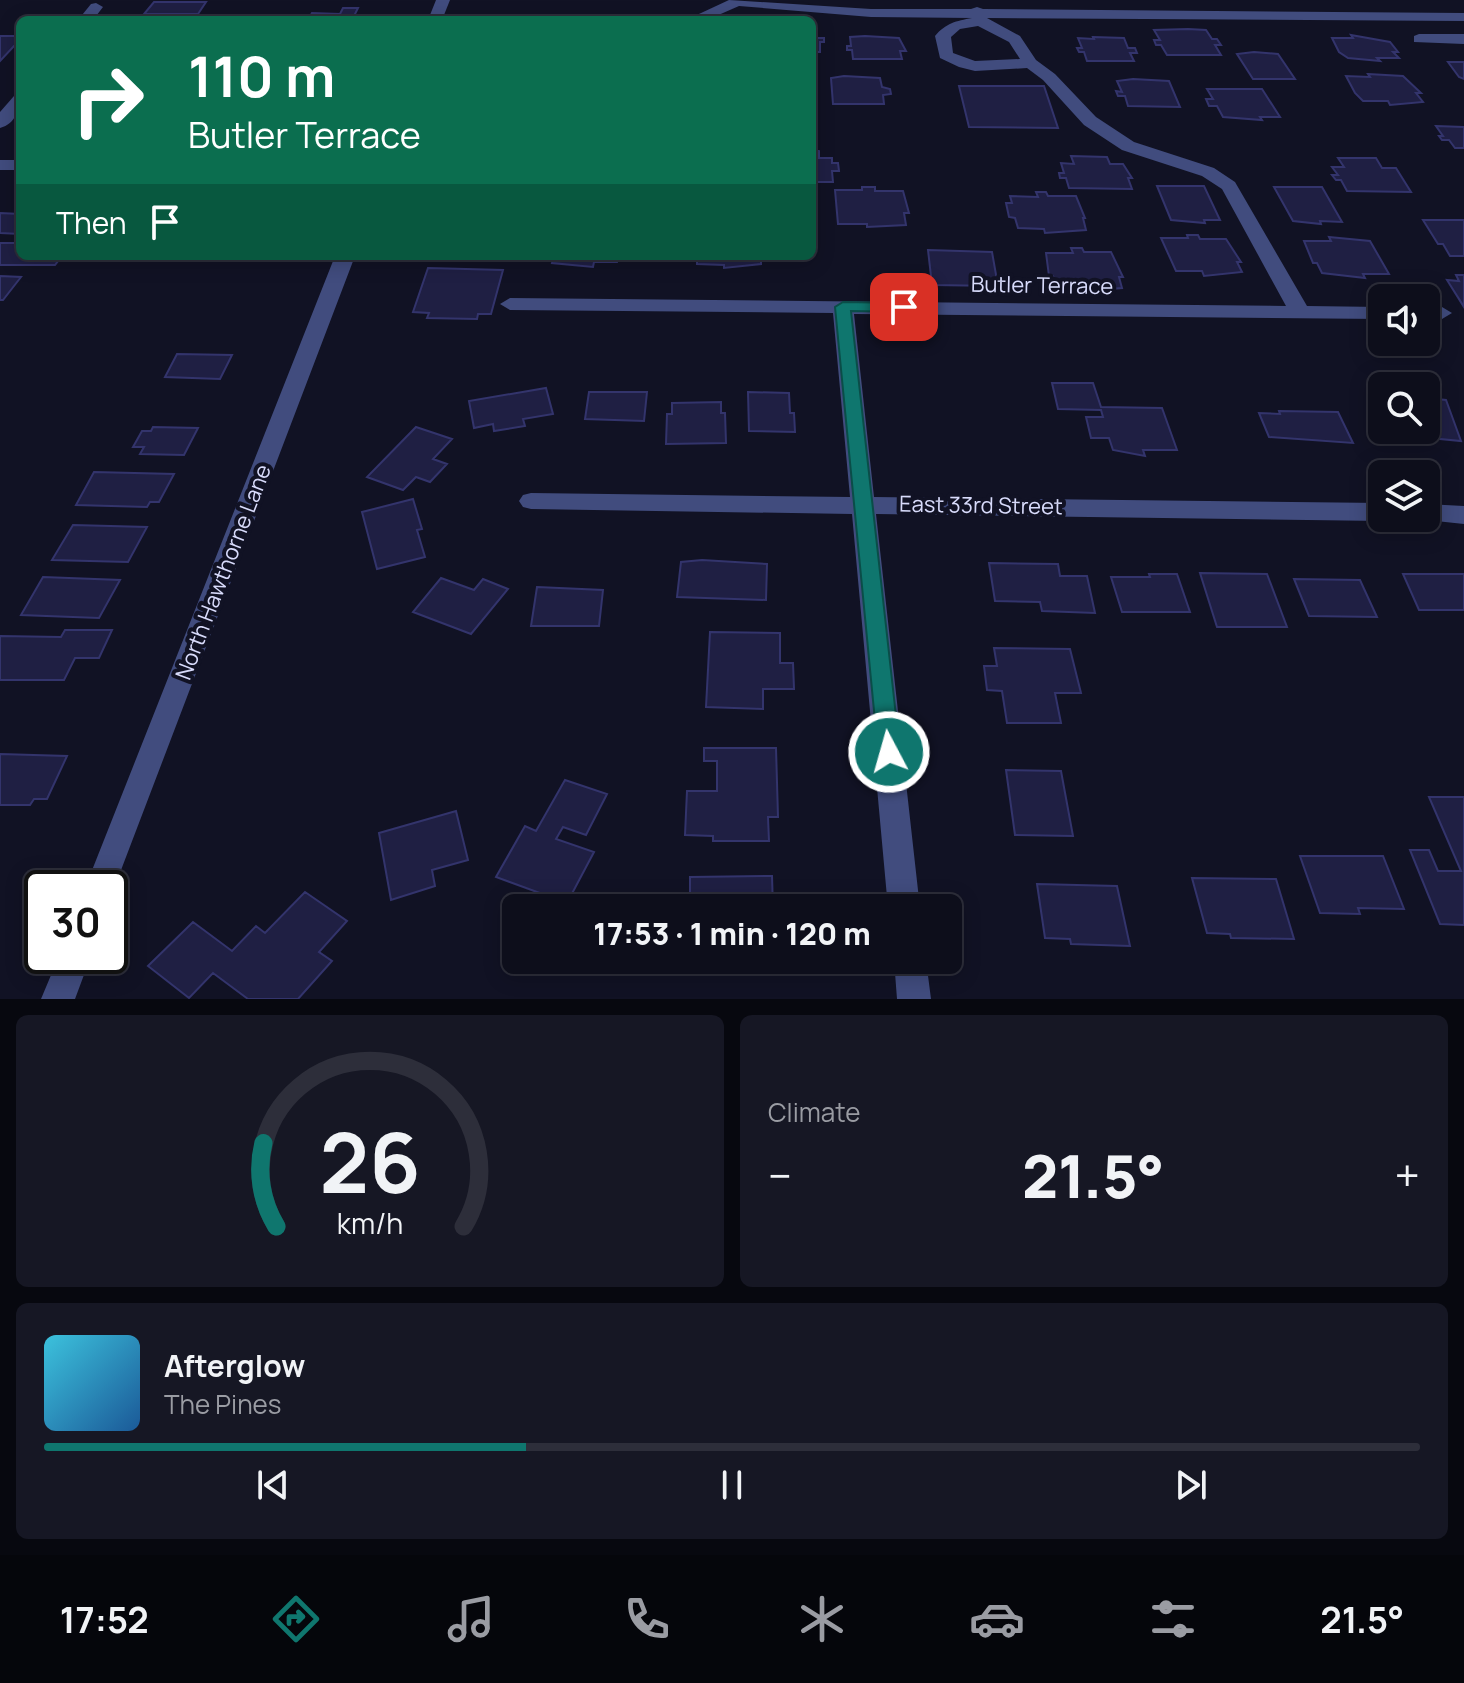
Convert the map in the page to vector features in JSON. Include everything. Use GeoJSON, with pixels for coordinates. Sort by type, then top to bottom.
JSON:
{"type":"FeatureCollection","features":[{"type":"Feature","properties":{"kind":"street"},"geometry":{"type":"LineString","coordinates":[[808,0],[978,13],[1464,6]]}},
{"type":"Feature","properties":{"kind":"street"},"geometry":{"type":"LineString","coordinates":[[703,16],[739,2],[871,13],[1464,17]]}},
{"type":"Feature","properties":{"kind":"street"},"geometry":{"type":"LineString","coordinates":[[88,16],[96,7]]}},
{"type":"Feature","properties":{"kind":"street"},"geometry":{"type":"LineString","coordinates":[[978,13],[1015,39],[1030,63],[1049,77],[1090,121],[1128,146],[1208,172],[1229,186],[1300,312]]}},
{"type":"Feature","properties":{"kind":"street"},"geometry":{"type":"LineString","coordinates":[[978,13],[943,36],[946,55],[954,62],[992,66],[1030,63]]}},
{"type":"Feature","properties":{"kind":"street"},"geometry":{"type":"LineString","coordinates":[[1419,39],[1464,39]]}},
{"type":"Feature","properties":{"kind":"street"},"geometry":{"type":"LineString","coordinates":[[0,123],[16,104]]}},
{"type":"Feature","properties":{"kind":"street","name":"North Hawthorne Lane"},"geometry":{"type":"LineString","coordinates":[[108,870],[343,260]]}},
{"type":"Feature","properties":{"kind":"street","name":"Butler Terrace"},"geometry":{"type":"LineString","coordinates":[[510,304],[1368,313]]}},
{"type":"Feature","properties":{"kind":"street"},"geometry":{"type":"LineString","coordinates":[[843,307],[903,894]]}},
{"type":"Feature","properties":{"kind":"street","name":"East 33rd Street"},"geometry":{"type":"LineString","coordinates":[[531,501],[1368,512]]}},
{"type":"Feature","properties":{"kind":"street"},"geometry":{"type":"LineString","coordinates":[[1440,514],[1464,515]]}},
{"type":"Feature","properties":{"kind":"street"},"geometry":{"type":"LineString","coordinates":[[58,999],[68,974]]}},
{"type":"Feature","properties":{"kind":"street"},"geometry":{"type":"LineString","coordinates":[[911,974],[914,999]]}},
{"type":"Feature","properties":{"kind":"building"},"geometry":{"type":"Polygon","coordinates":[[[154,2],[206,2],[198,14],[144,14],[154,2]]]}},
{"type":"Feature","properties":{"kind":"building"},"geometry":{"type":"Polygon","coordinates":[[[343,8],[358,8],[354,16],[310,16],[312,13],[340,14],[343,8]]]}},
{"type":"Feature","properties":{"kind":"building"},"geometry":{"type":"Polygon","coordinates":[[[816,29],[817,38],[824,38],[824,42],[820,42],[820,52],[816,52],[816,29]]]}},
{"type":"Feature","properties":{"kind":"building"},"geometry":{"type":"Polygon","coordinates":[[[1154,30],[1206,30],[1221,45],[1215,45],[1221,55],[1167,55],[1161,45],[1156,45],[1154,40],[1160,40],[1154,30]]]}},
{"type":"Feature","properties":{"kind":"building"},"geometry":{"type":"Polygon","coordinates":[[[1351,35],[1390,42],[1399,58],[1377,58],[1380,61],[1348,58],[1339,52],[1332,38],[1353,38],[1351,35]]]}},
{"type":"Feature","properties":{"kind":"building"},"geometry":{"type":"Polygon","coordinates":[[[0,36],[16,36],[16,46],[0,61],[0,36]]]}},
{"type":"Feature","properties":{"kind":"building"},"geometry":{"type":"Polygon","coordinates":[[[850,37],[899,38],[906,51],[900,51],[902,59],[853,59],[852,50],[847,50],[847,46],[851,46],[850,37]]]}},
{"type":"Feature","properties":{"kind":"building"},"geometry":{"type":"Polygon","coordinates":[[[1078,38],[1124,38],[1128,48],[1135,48],[1137,53],[1130,53],[1134,61],[1087,61],[1084,52],[1079,52],[1077,48],[1082,48],[1078,38]]]}},
{"type":"Feature","properties":{"kind":"building"},"geometry":{"type":"Polygon","coordinates":[[[1237,54],[1278,54],[1295,79],[1253,79],[1237,54]]]}},
{"type":"Feature","properties":{"kind":"building"},"geometry":{"type":"Polygon","coordinates":[[[1448,62],[1464,62],[1464,79],[1459,77],[1448,62]]]}},
{"type":"Feature","properties":{"kind":"building"},"geometry":{"type":"Polygon","coordinates":[[[1368,74],[1403,76],[1421,93],[1416,93],[1423,102],[1390,105],[1388,101],[1363,101],[1346,76],[1370,77],[1368,74]]]}},
{"type":"Feature","properties":{"kind":"building"},"geometry":{"type":"Polygon","coordinates":[[[831,78],[880,78],[882,87],[890,89],[891,94],[883,95],[884,104],[833,104],[831,78]]]}},
{"type":"Feature","properties":{"kind":"building"},"geometry":{"type":"Polygon","coordinates":[[[1117,81],[1169,81],[1180,107],[1128,106],[1125,96],[1118,96],[1116,91],[1122,92],[1117,81]]]}},
{"type":"Feature","properties":{"kind":"building"},"geometry":{"type":"Polygon","coordinates":[[[959,86],[1044,86],[1058,128],[969,127],[959,86]]]}},
{"type":"Feature","properties":{"kind":"building"},"geometry":{"type":"Polygon","coordinates":[[[1207,89],[1262,89],[1280,117],[1260,117],[1262,120],[1223,117],[1217,106],[1209,106],[1206,99],[1213,99],[1207,89]]]}},
{"type":"Feature","properties":{"kind":"building"},"geometry":{"type":"Polygon","coordinates":[[[1436,126],[1464,127],[1464,148],[1455,148],[1449,140],[1442,140],[1439,136],[1443,136],[1436,126]]]}},
{"type":"Feature","properties":{"kind":"building"},"geometry":{"type":"Polygon","coordinates":[[[816,151],[819,151],[819,158],[832,158],[832,163],[838,163],[839,171],[832,171],[833,182],[816,182],[816,151]]]}},
{"type":"Feature","properties":{"kind":"building"},"geometry":{"type":"Polygon","coordinates":[[[1071,156],[1107,157],[1110,164],[1123,164],[1132,178],[1128,178],[1132,189],[1069,188],[1066,178],[1060,178],[1059,173],[1064,173],[1061,163],[1074,164],[1071,156]]]}},
{"type":"Feature","properties":{"kind":"building"},"geometry":{"type":"Polygon","coordinates":[[[1338,158],[1376,158],[1382,168],[1396,168],[1411,192],[1347,191],[1341,180],[1336,180],[1332,175],[1338,175],[1332,167],[1344,167],[1338,158]]]}},
{"type":"Feature","properties":{"kind":"building"},"geometry":{"type":"Polygon","coordinates":[[[1157,186],[1204,186],[1220,220],[1204,220],[1205,223],[1171,220],[1157,186]]]}},
{"type":"Feature","properties":{"kind":"building"},"geometry":{"type":"Polygon","coordinates":[[[862,187],[875,187],[875,191],[903,191],[909,213],[904,213],[906,225],[867,227],[867,224],[838,224],[835,190],[862,190],[862,187]]]}},
{"type":"Feature","properties":{"kind":"building"},"geometry":{"type":"Polygon","coordinates":[[[1274,187],[1322,187],[1342,222],[1320,221],[1321,224],[1293,221],[1274,187]]]}},
{"type":"Feature","properties":{"kind":"building"},"geometry":{"type":"Polygon","coordinates":[[[1036,192],[1046,192],[1048,196],[1076,196],[1085,218],[1086,230],[1045,233],[1044,229],[1018,228],[1015,218],[1009,217],[1006,203],[1012,203],[1010,196],[1038,197],[1036,192]]]}},
{"type":"Feature","properties":{"kind":"building"},"geometry":{"type":"Polygon","coordinates":[[[0,213],[16,214],[16,234],[0,233],[0,213]]]}},
{"type":"Feature","properties":{"kind":"building"},"geometry":{"type":"Polygon","coordinates":[[[1423,220],[1464,220],[1464,256],[1450,256],[1443,244],[1438,244],[1423,220]]]}},
{"type":"Feature","properties":{"kind":"building"},"geometry":{"type":"Polygon","coordinates":[[[1187,235],[1198,235],[1200,239],[1226,239],[1241,262],[1237,262],[1242,272],[1204,276],[1202,271],[1176,271],[1161,238],[1188,238],[1187,235]]]}},
{"type":"Feature","properties":{"kind":"building"},"geometry":{"type":"Polygon","coordinates":[[[1329,237],[1370,241],[1389,274],[1363,274],[1365,278],[1322,273],[1317,263],[1313,263],[1304,241],[1331,241],[1329,237]]]}},
{"type":"Feature","properties":{"kind":"building"},"geometry":{"type":"Polygon","coordinates":[[[0,243],[16,243],[16,260],[59,260],[55,265],[0,265],[0,243]]]}},
{"type":"Feature","properties":{"kind":"building"},"geometry":{"type":"Polygon","coordinates":[[[1071,248],[1082,248],[1084,252],[1111,252],[1123,277],[1119,277],[1122,288],[1083,291],[1082,286],[1056,286],[1053,276],[1049,276],[1046,253],[1073,253],[1071,248]]]}},
{"type":"Feature","properties":{"kind":"building"},"geometry":{"type":"Polygon","coordinates":[[[928,250],[992,252],[998,286],[932,285],[928,250]]]}},
{"type":"Feature","properties":{"kind":"building"},"geometry":{"type":"Polygon","coordinates":[[[553,260],[617,260],[594,262],[593,267],[552,263],[553,260]]]}},
{"type":"Feature","properties":{"kind":"building"},"geometry":{"type":"Polygon","coordinates":[[[697,260],[761,260],[761,264],[724,268],[724,265],[697,264],[697,260]]]}},
{"type":"Feature","properties":{"kind":"building"},"geometry":{"type":"Polygon","coordinates":[[[428,268],[503,270],[491,314],[478,314],[477,319],[427,318],[429,313],[413,312],[428,268]]]}},
{"type":"Feature","properties":{"kind":"building"},"geometry":{"type":"Polygon","coordinates":[[[1456,275],[1464,275],[1464,307],[1447,280],[1459,281],[1456,275]]]}},
{"type":"Feature","properties":{"kind":"building"},"geometry":{"type":"Polygon","coordinates":[[[0,276],[21,277],[3,300],[0,300],[0,276]]]}},
{"type":"Feature","properties":{"kind":"building"},"geometry":{"type":"Polygon","coordinates":[[[177,354],[232,355],[220,379],[165,377],[177,354]]]}},
{"type":"Feature","properties":{"kind":"building"},"geometry":{"type":"Polygon","coordinates":[[[1052,383],[1093,383],[1101,407],[1162,408],[1177,450],[1143,450],[1145,456],[1113,450],[1109,438],[1091,438],[1086,417],[1103,417],[1101,410],[1058,409],[1052,383]]]}},
{"type":"Feature","properties":{"kind":"building"},"geometry":{"type":"Polygon","coordinates":[[[546,388],[553,414],[523,419],[525,426],[494,431],[493,424],[474,428],[469,401],[546,388]]]}},
{"type":"Feature","properties":{"kind":"building"},"geometry":{"type":"Polygon","coordinates":[[[589,392],[647,392],[644,421],[585,419],[589,392]]]}},
{"type":"Feature","properties":{"kind":"building"},"geometry":{"type":"Polygon","coordinates":[[[748,392],[789,393],[795,432],[749,431],[748,392]]]}},
{"type":"Feature","properties":{"kind":"building"},"geometry":{"type":"Polygon","coordinates":[[[1440,399],[1446,400],[1461,441],[1440,439],[1440,399]]]}},
{"type":"Feature","properties":{"kind":"building"},"geometry":{"type":"Polygon","coordinates":[[[721,402],[721,413],[725,413],[726,443],[666,444],[667,414],[672,414],[672,403],[721,402]]]}},
{"type":"Feature","properties":{"kind":"building"},"geometry":{"type":"Polygon","coordinates":[[[1279,411],[1338,412],[1353,443],[1269,437],[1259,413],[1280,414],[1279,411]]]}},
{"type":"Feature","properties":{"kind":"building"},"geometry":{"type":"Polygon","coordinates":[[[153,427],[198,428],[184,455],[140,454],[144,447],[133,447],[142,431],[151,431],[153,427]]]}},
{"type":"Feature","properties":{"kind":"building"},"geometry":{"type":"Polygon","coordinates":[[[416,427],[452,439],[433,459],[447,464],[430,482],[416,477],[403,490],[367,477],[416,427]]]}},
{"type":"Feature","properties":{"kind":"building"},"geometry":{"type":"Polygon","coordinates":[[[94,472],[174,474],[159,502],[150,502],[147,507],[76,505],[94,472]]]}},
{"type":"Feature","properties":{"kind":"building"},"geometry":{"type":"Polygon","coordinates":[[[413,499],[422,529],[417,530],[425,557],[377,569],[362,512],[413,499]]]}},
{"type":"Feature","properties":{"kind":"building"},"geometry":{"type":"Polygon","coordinates":[[[73,525],[147,527],[128,562],[52,560],[73,525]]]}},
{"type":"Feature","properties":{"kind":"building"},"geometry":{"type":"Polygon","coordinates":[[[702,560],[767,564],[766,600],[677,597],[681,562],[702,560]]]}},
{"type":"Feature","properties":{"kind":"building"},"geometry":{"type":"Polygon","coordinates":[[[989,563],[1058,564],[1060,576],[1087,576],[1095,613],[1042,611],[1040,602],[995,601],[989,563]]]}},
{"type":"Feature","properties":{"kind":"building"},"geometry":{"type":"Polygon","coordinates":[[[1200,573],[1267,574],[1287,627],[1217,627],[1200,573]]]}},
{"type":"Feature","properties":{"kind":"building"},"geometry":{"type":"Polygon","coordinates":[[[1149,574],[1177,574],[1190,612],[1122,612],[1111,577],[1150,577],[1149,574]]]}},
{"type":"Feature","properties":{"kind":"building"},"geometry":{"type":"Polygon","coordinates":[[[1403,574],[1464,574],[1464,610],[1419,610],[1403,574]]]}},
{"type":"Feature","properties":{"kind":"building"},"geometry":{"type":"Polygon","coordinates":[[[43,577],[120,580],[99,618],[21,615],[43,577]]]}},
{"type":"Feature","properties":{"kind":"building"},"geometry":{"type":"Polygon","coordinates":[[[441,578],[474,590],[483,579],[508,589],[471,634],[413,612],[441,578]]]}},
{"type":"Feature","properties":{"kind":"building"},"geometry":{"type":"Polygon","coordinates":[[[1294,579],[1360,580],[1377,617],[1309,616],[1294,579]]]}},
{"type":"Feature","properties":{"kind":"building"},"geometry":{"type":"Polygon","coordinates":[[[537,587],[603,590],[599,626],[531,626],[537,587]]]}},
{"type":"Feature","properties":{"kind":"building"},"geometry":{"type":"Polygon","coordinates":[[[65,630],[112,630],[99,658],[75,658],[64,680],[0,680],[0,636],[61,637],[65,630]]]}},
{"type":"Feature","properties":{"kind":"building"},"geometry":{"type":"Polygon","coordinates":[[[710,632],[780,633],[780,663],[793,663],[794,689],[763,689],[763,709],[706,707],[710,632]]]}},
{"type":"Feature","properties":{"kind":"building"},"geometry":{"type":"Polygon","coordinates":[[[994,648],[1070,649],[1081,693],[1055,693],[1061,723],[1007,723],[1002,691],[987,690],[984,666],[997,666],[994,648]]]}},
{"type":"Feature","properties":{"kind":"building"},"geometry":{"type":"Polygon","coordinates":[[[704,748],[776,748],[778,817],[768,817],[769,841],[713,841],[713,836],[685,835],[687,791],[717,791],[717,761],[704,761],[704,748]]]}},
{"type":"Feature","properties":{"kind":"building"},"geometry":{"type":"Polygon","coordinates":[[[0,754],[67,756],[47,799],[34,799],[30,805],[0,805],[0,754]]]}},
{"type":"Feature","properties":{"kind":"building"},"geometry":{"type":"Polygon","coordinates":[[[1006,770],[1061,771],[1073,836],[1015,835],[1006,770]]]}},
{"type":"Feature","properties":{"kind":"building"},"geometry":{"type":"Polygon","coordinates":[[[565,780],[607,794],[586,835],[563,827],[556,839],[594,852],[572,894],[542,894],[496,877],[525,826],[536,831],[565,780]]]}},
{"type":"Feature","properties":{"kind":"building"},"geometry":{"type":"Polygon","coordinates":[[[1429,797],[1464,797],[1464,925],[1440,924],[1410,850],[1429,850],[1438,871],[1461,871],[1429,797]]]}},
{"type":"Feature","properties":{"kind":"building"},"geometry":{"type":"Polygon","coordinates":[[[456,811],[468,860],[432,870],[435,886],[391,900],[379,833],[456,811]]]}},
{"type":"Feature","properties":{"kind":"building"},"geometry":{"type":"Polygon","coordinates":[[[1300,856],[1383,856],[1404,909],[1358,908],[1360,914],[1320,913],[1300,856]]]}},
{"type":"Feature","properties":{"kind":"building"},"geometry":{"type":"Polygon","coordinates":[[[772,876],[773,894],[690,894],[690,877],[772,876]]]}},
{"type":"Feature","properties":{"kind":"building"},"geometry":{"type":"Polygon","coordinates":[[[1192,878],[1276,879],[1294,939],[1231,938],[1230,934],[1207,933],[1192,878]]]}},
{"type":"Feature","properties":{"kind":"building"},"geometry":{"type":"Polygon","coordinates":[[[1037,884],[1117,886],[1130,946],[1071,944],[1070,939],[1045,938],[1037,884]]]}},
{"type":"Feature","properties":{"kind":"building"},"geometry":{"type":"Polygon","coordinates":[[[305,892],[347,921],[319,952],[332,961],[298,999],[248,999],[213,973],[189,998],[148,966],[193,922],[232,951],[256,926],[265,933],[305,892]]]}},
{"type":"Feature","properties":{"kind":"route"},"geometry":{"type":"LineString","coordinates":[[889,752],[843,307],[904,307]]}}]}
